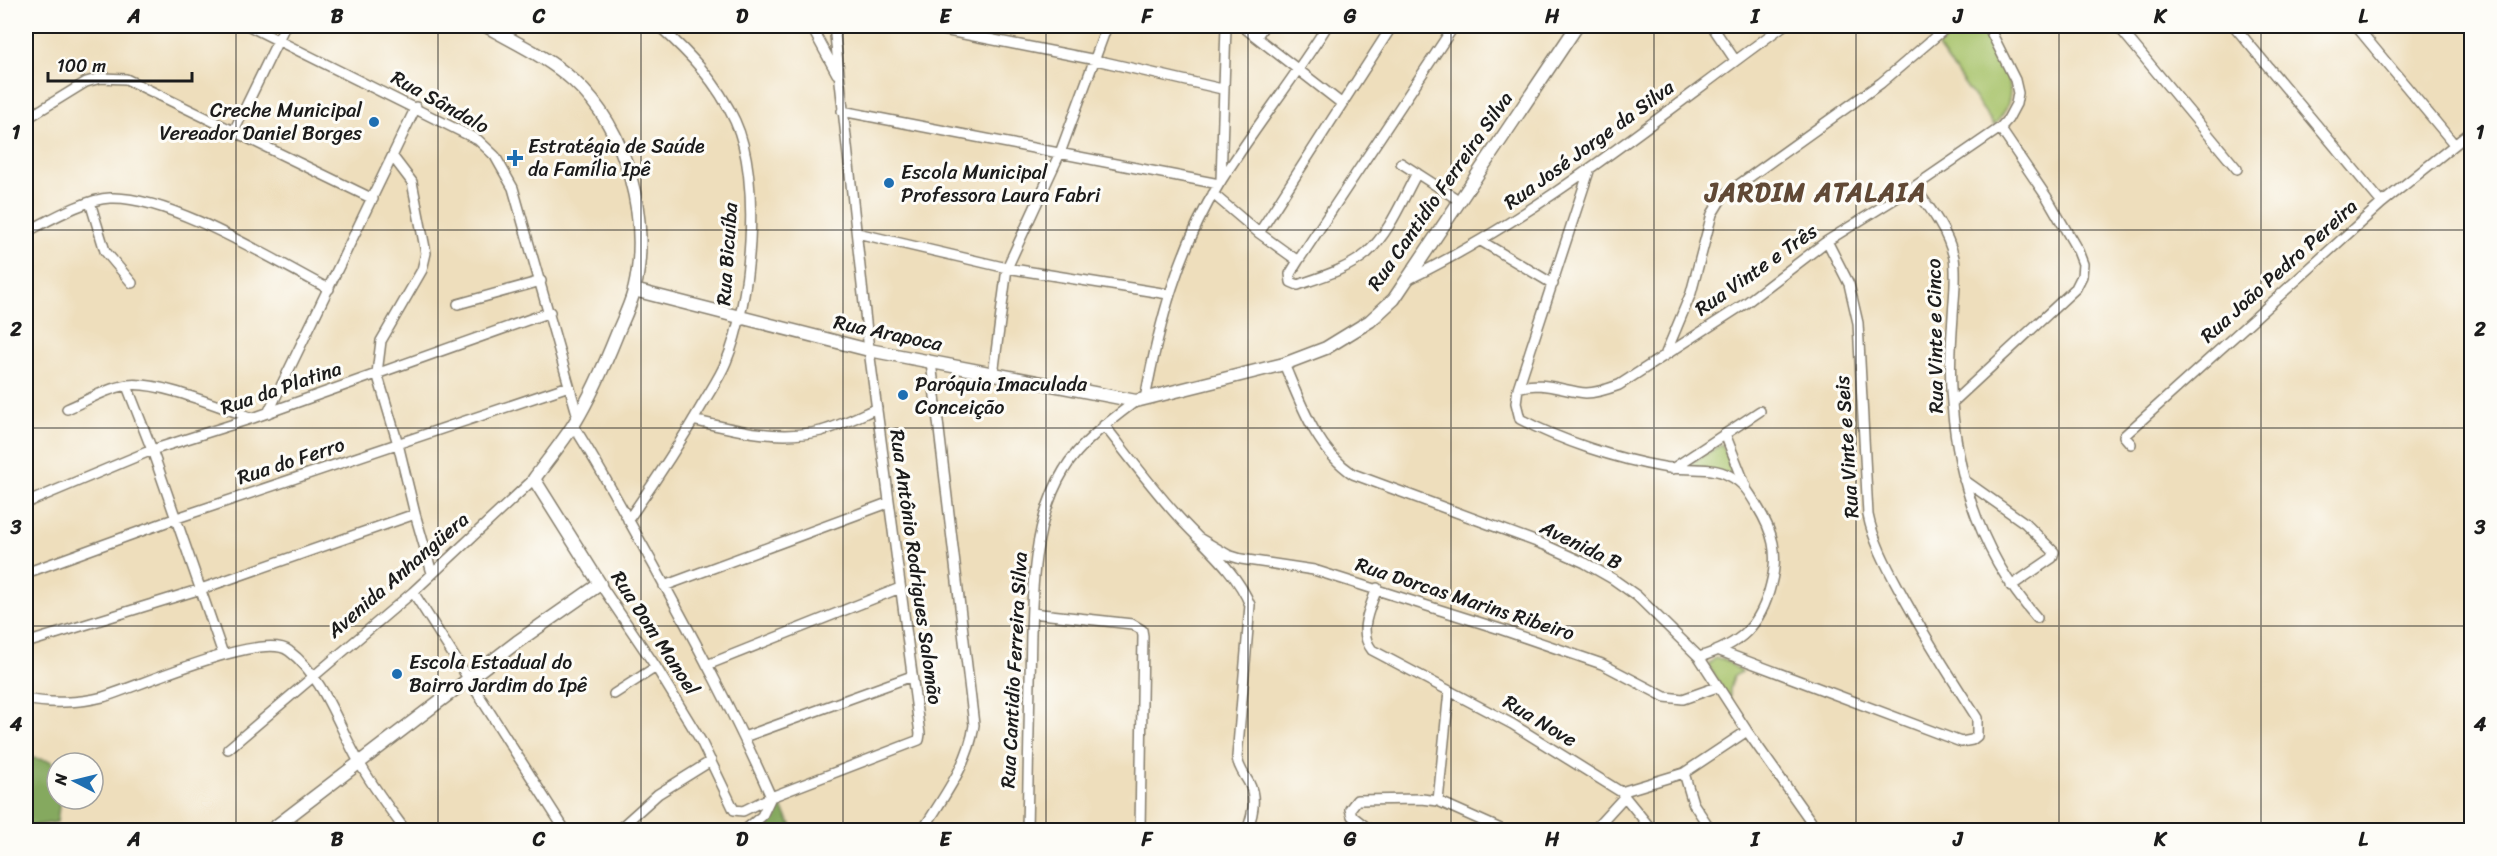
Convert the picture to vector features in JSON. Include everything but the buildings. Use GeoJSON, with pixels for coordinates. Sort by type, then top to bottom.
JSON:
{"type":"FeatureCollection","features":[{"type":"Feature","properties":{"kind":"street","name":"Rua Sândalo"},"geometry":{"type":"LineString","coordinates":[[249,26],[417,107],[478,140],[495,156],[513,188],[550,312],[569,386],[575,421],[707,665],[744,737],[771,797]]}},
{"type":"Feature","properties":{"kind":"street"},"geometry":{"type":"LineString","coordinates":[[234,131],[285,26]]}},
{"type":"Feature","properties":{"kind":"street","name":"Avenida Anhangüera"},"geometry":{"type":"LineString","coordinates":[[228,749],[413,592],[534,479],[575,421],[610,352],[634,290],[638,248],[635,194],[618,144],[598,107],[575,82],[554,64],[486,26]]}},
{"type":"Feature","properties":{"kind":"street","name":"Rua Bicuíba"},"geometry":{"type":"LineString","coordinates":[[628,520],[672,456],[725,364],[740,319],[750,232],[746,154],[736,122],[704,69],[659,26]]}},
{"type":"Feature","properties":{"kind":"street"},"geometry":{"type":"LineString","coordinates":[[811,26],[840,78]]}},
{"type":"Feature","properties":{"kind":"street","name":"Rua Antônio Rodrigues Salomão"},"geometry":{"type":"LineString","coordinates":[[738,811],[743,811],[771,797],[918,741],[920,734],[869,350],[834,26]]}},
{"type":"Feature","properties":{"kind":"street"},"geometry":{"type":"LineString","coordinates":[[923,26],[1096,60],[1222,89]]}},
{"type":"Feature","properties":{"kind":"street"},"geometry":{"type":"LineString","coordinates":[[993,375],[1006,268],[1060,153],[1107,26]]}},
{"type":"Feature","properties":{"kind":"street"},"geometry":{"type":"LineString","coordinates":[[1220,183],[1226,26]]}},
{"type":"Feature","properties":{"kind":"street"},"geometry":{"type":"LineString","coordinates":[[1242,26],[1341,103]]}},
{"type":"Feature","properties":{"kind":"street"},"geometry":{"type":"LineString","coordinates":[[1257,36],[1264,26]]}},
{"type":"Feature","properties":{"kind":"street"},"geometry":{"type":"LineString","coordinates":[[1141,400],[1168,294],[1213,194],[1327,26]]}},
{"type":"Feature","properties":{"kind":"street"},"geometry":{"type":"LineString","coordinates":[[1259,233],[1392,26]]}},
{"type":"Feature","properties":{"kind":"street"},"geometry":{"type":"LineString","coordinates":[[1417,173],[1382,236],[1365,254],[1320,278],[1298,285],[1291,282],[1290,274],[1298,261],[1454,26]]}},
{"type":"Feature","properties":{"kind":"street","name":"Rua Cantidio Ferreira Silva"},"geometry":{"type":"LineString","coordinates":[[1027,831],[1032,613],[1038,543],[1047,506],[1064,469],[1104,425],[1141,400],[1284,364],[1326,348],[1370,321],[1394,299],[1577,26]]}},
{"type":"Feature","properties":{"kind":"street"},"geometry":{"type":"LineString","coordinates":[[1712,26],[1735,60]]}},
{"type":"Feature","properties":{"kind":"street","name":"Rua José Jorge da Silva"},"geometry":{"type":"LineString","coordinates":[[1407,280],[1513,222],[1784,26]]}},
{"type":"Feature","properties":{"kind":"street"},"geometry":{"type":"LineString","coordinates":[[1665,354],[1691,293],[1712,214],[1723,196],[1881,83],[1948,26]]}},
{"type":"Feature","properties":{"kind":"street"},"geometry":{"type":"LineString","coordinates":[[1952,403],[2076,288],[2082,276],[2083,264],[2078,251],[2048,199],[2000,128],[2013,113],[2018,93],[2015,80],[1988,26]]}},
{"type":"Feature","properties":{"kind":"street"},"geometry":{"type":"LineString","coordinates":[[2118,26],[2237,169]]}},
{"type":"Feature","properties":{"kind":"street"},"geometry":{"type":"LineString","coordinates":[[2234,26],[2382,203]]}},
{"type":"Feature","properties":{"kind":"street"},"geometry":{"type":"LineString","coordinates":[[2355,26],[2454,144]]}},
{"type":"Feature","properties":{"kind":"street"},"geometry":{"type":"LineString","coordinates":[[26,119],[87,82],[101,78],[126,79],[373,199]]}},
{"type":"Feature","properties":{"kind":"street"},"geometry":{"type":"LineString","coordinates":[[268,413],[417,107]]}},
{"type":"Feature","properties":{"kind":"street"},"geometry":{"type":"LineString","coordinates":[[842,111],[1220,183]]}},
{"type":"Feature","properties":{"kind":"street","name":"Rua Vinte e Três"},"geometry":{"type":"LineString","coordinates":[[1518,388],[1532,385],[1587,393],[1603,391],[1619,385],[1746,303],[1827,241],[1914,187],[2000,128]]}},
{"type":"Feature","properties":{"kind":"street","name":"Rua João Pedro Pereira"},"geometry":{"type":"LineString","coordinates":[[2131,444],[2124,436],[2382,203],[2472,131]]}},
{"type":"Feature","properties":{"kind":"street"},"geometry":{"type":"LineString","coordinates":[[393,157],[412,182],[426,254],[422,270],[381,341],[377,373],[432,573]]}},
{"type":"Feature","properties":{"kind":"street"},"geometry":{"type":"LineString","coordinates":[[1401,163],[1460,201]]}},
{"type":"Feature","properties":{"kind":"street"},"geometry":{"type":"LineString","coordinates":[[1590,168],[1518,388],[1516,403],[1520,419],[1546,433],[1644,464],[1672,469],[1719,472],[1730,475],[1746,487]]}},
{"type":"Feature","properties":{"kind":"street","name":"Rua Vinte e Cinco"},"geometry":{"type":"LineString","coordinates":[[1914,187],[1941,226],[1953,257],[1955,278],[1951,339],[1952,403],[1964,480],[1976,519],[1995,562],[2037,618]]}},
{"type":"Feature","properties":{"kind":"street"},"geometry":{"type":"LineString","coordinates":[[1213,194],[1259,233],[1298,261]]}},
{"type":"Feature","properties":{"kind":"street"},"geometry":{"type":"LineString","coordinates":[[26,232],[90,202],[109,198],[129,198],[168,209],[329,289]]}},
{"type":"Feature","properties":{"kind":"street"},"geometry":{"type":"LineString","coordinates":[[90,202],[105,251],[132,283]]}},
{"type":"Feature","properties":{"kind":"street"},"geometry":{"type":"LineString","coordinates":[[858,233],[1006,268],[1168,294]]}},
{"type":"Feature","properties":{"kind":"street"},"geometry":{"type":"LineString","coordinates":[[1482,241],[1553,284]]}},
{"type":"Feature","properties":{"kind":"street","name":"Rua Vinte e Seis"},"geometry":{"type":"LineString","coordinates":[[1720,651],[1961,742],[1972,740],[1977,736],[1977,718],[1916,621],[1888,568],[1871,528],[1868,515],[1858,323],[1849,284],[1827,241]]}},
{"type":"Feature","properties":{"kind":"street"},"geometry":{"type":"LineString","coordinates":[[458,304],[541,281]]}},
{"type":"Feature","properties":{"kind":"street","name":"Rua Arapoca"},"geometry":{"type":"LineString","coordinates":[[634,290],[740,319],[869,350],[993,375],[1141,400]]}},
{"type":"Feature","properties":{"kind":"street","name":"Rua da Platina"},"geometry":{"type":"LineString","coordinates":[[26,503],[152,450],[268,413],[550,312]]}},
{"type":"Feature","properties":{"kind":"street"},"geometry":{"type":"LineString","coordinates":[[923,831],[966,757],[972,742],[974,725],[931,362]]}},
{"type":"Feature","properties":{"kind":"street","name":"Avenida B"},"geometry":{"type":"LineString","coordinates":[[1284,364],[1309,422],[1330,454],[1353,474],[1545,545],[1585,563],[1637,596],[1699,657],[1717,687],[1817,831]]}},
{"type":"Feature","properties":{"kind":"street"},"geometry":{"type":"LineString","coordinates":[[67,409],[126,386],[148,386],[253,418]]}},
{"type":"Feature","properties":{"kind":"street"},"geometry":{"type":"LineString","coordinates":[[126,386],[177,518],[223,654]]}},
{"type":"Feature","properties":{"kind":"street","name":"Rua do Ferro"},"geometry":{"type":"LineString","coordinates":[[26,573],[177,518],[569,386]]}},
{"type":"Feature","properties":{"kind":"street"},"geometry":{"type":"LineString","coordinates":[[693,420],[734,430],[788,435],[824,430],[877,408]]}},
{"type":"Feature","properties":{"kind":"street"},"geometry":{"type":"LineString","coordinates":[[1672,469],[1760,411]]}},
{"type":"Feature","properties":{"kind":"street"},"geometry":{"type":"LineString","coordinates":[[1104,425],[1174,512],[1246,594],[1250,604],[1237,757],[1238,764],[1254,795],[1254,806],[1248,831]]}},
{"type":"Feature","properties":{"kind":"street"},"geometry":{"type":"LineString","coordinates":[[1699,657],[1720,651],[1735,643],[1750,630],[1768,595],[1776,560],[1774,541],[1769,526],[1746,487],[1725,434]]}},
{"type":"Feature","properties":{"kind":"street","name":"Rua Dom Manoel"},"geometry":{"type":"LineString","coordinates":[[534,479],[656,667],[711,761],[732,807],[738,811]]}},
{"type":"Feature","properties":{"kind":"street"},"geometry":{"type":"LineString","coordinates":[[1964,480],[2025,523],[2054,552],[2052,558],[2011,586]]}},
{"type":"Feature","properties":{"kind":"street"},"geometry":{"type":"LineString","coordinates":[[664,585],[888,503]]}},
{"type":"Feature","properties":{"kind":"street"},"geometry":{"type":"LineString","coordinates":[[26,642],[201,589],[415,514]]}},
{"type":"Feature","properties":{"kind":"street","name":"Rua Dorcas Marins Ribeiro"},"geometry":{"type":"LineString","coordinates":[[1197,537],[1228,555],[1314,570],[1377,588],[1602,664],[1665,697],[1683,699],[1717,687]]}},
{"type":"Feature","properties":{"kind":"street"},"geometry":{"type":"LineString","coordinates":[[276,829],[470,678],[600,584]]}},
{"type":"Feature","properties":{"kind":"street"},"geometry":{"type":"LineString","coordinates":[[707,665],[900,588]]}},
{"type":"Feature","properties":{"kind":"street","name":"Rua Nove"},"geometry":{"type":"LineString","coordinates":[[1377,588],[1364,626],[1367,644],[1372,650],[1512,724],[1623,794]]}},
{"type":"Feature","properties":{"kind":"street"},"geometry":{"type":"LineString","coordinates":[[413,592],[470,678],[564,831]]}},
{"type":"Feature","properties":{"kind":"street"},"geometry":{"type":"LineString","coordinates":[[1032,613],[1132,624],[1142,630],[1143,783],[1140,831]]}},
{"type":"Feature","properties":{"kind":"street"},"geometry":{"type":"LineString","coordinates":[[26,699],[63,702],[101,697],[223,654],[278,646],[289,651],[313,675],[359,763],[405,831]]}},
{"type":"Feature","properties":{"kind":"street"},"geometry":{"type":"LineString","coordinates":[[614,694],[656,667]]}},
{"type":"Feature","properties":{"kind":"street"},"geometry":{"type":"LineString","coordinates":[[744,737],[912,676]]}},
{"type":"Feature","properties":{"kind":"street"},"geometry":{"type":"LineString","coordinates":[[1438,801],[1449,691]]}},
{"type":"Feature","properties":{"kind":"street"},"geometry":{"type":"LineString","coordinates":[[1594,831],[1623,794],[1684,773],[1747,731]]}},
{"type":"Feature","properties":{"kind":"street"},"geometry":{"type":"LineString","coordinates":[[618,831],[658,794],[711,761]]}},
{"type":"Feature","properties":{"kind":"street"},"geometry":{"type":"LineString","coordinates":[[1684,773],[1693,803],[1711,831]]}},
{"type":"Feature","properties":{"kind":"street"},"geometry":{"type":"LineString","coordinates":[[1623,794],[1652,831]]}},
{"type":"Feature","properties":{"kind":"street"},"geometry":{"type":"LineString","coordinates":[[745,831],[762,816],[771,797]]}},
{"type":"Feature","properties":{"kind":"street"},"geometry":{"type":"LineString","coordinates":[[1370,831],[1352,816],[1350,809],[1357,800],[1422,799],[1438,801],[1503,831]]}},
{"type":"Feature","properties":{"kind":"green space"},"geometry":{"type":"Polygon","coordinates":[[[1962,26],[1980,26],[1996,50],[2008,75],[2009,100],[2004,113],[1994,125],[1938,47],[1962,26]]]}},
{"type":"Feature","properties":{"kind":"green space"},"geometry":{"type":"Polygon","coordinates":[[[1722,444],[1735,475],[1686,466],[1722,444]]]}},
{"type":"Feature","properties":{"kind":"green space"},"geometry":{"type":"Polygon","coordinates":[[[1715,658],[1723,659],[1742,672],[1734,676],[1730,689],[1730,701],[1708,665],[1715,658]]]}},
{"type":"Feature","properties":{"kind":"green space"},"geometry":{"type":"Polygon","coordinates":[[[26,757],[45,760],[45,811],[58,811],[57,822],[26,827],[26,757]]]}},
{"type":"Feature","properties":{"kind":"green space"},"geometry":{"type":"Polygon","coordinates":[[[780,804],[794,830],[765,830],[767,827],[780,804]]]}},
{"type":"Feature","properties":{"kind":"place","name":"Creche Municipal Vereador Daniel Borges"},"geometry":{"type":"Point","coordinates":[374,122]}},
{"type":"Feature","properties":{"kind":"place","name":"Estratégia de Saúde da Família Ipê"},"geometry":{"type":"Point","coordinates":[515,158]}},
{"type":"Feature","properties":{"kind":"place","name":"Escola Municipal Professora Laura Fabri"},"geometry":{"type":"Point","coordinates":[889,183]}},
{"type":"Feature","properties":{"kind":"place","name":"Paróquia Imaculada Conceição"},"geometry":{"type":"Point","coordinates":[903,395]}},
{"type":"Feature","properties":{"kind":"place","name":"Escola Estadual do Bairro Jardim do Ipê"},"geometry":{"type":"Point","coordinates":[397,674]}},
{"type":"Feature","properties":{"kind":"district","name":"JARDIM ATALAIA"},"geometry":{"type":"Point","coordinates":[1816,192]}}]}
